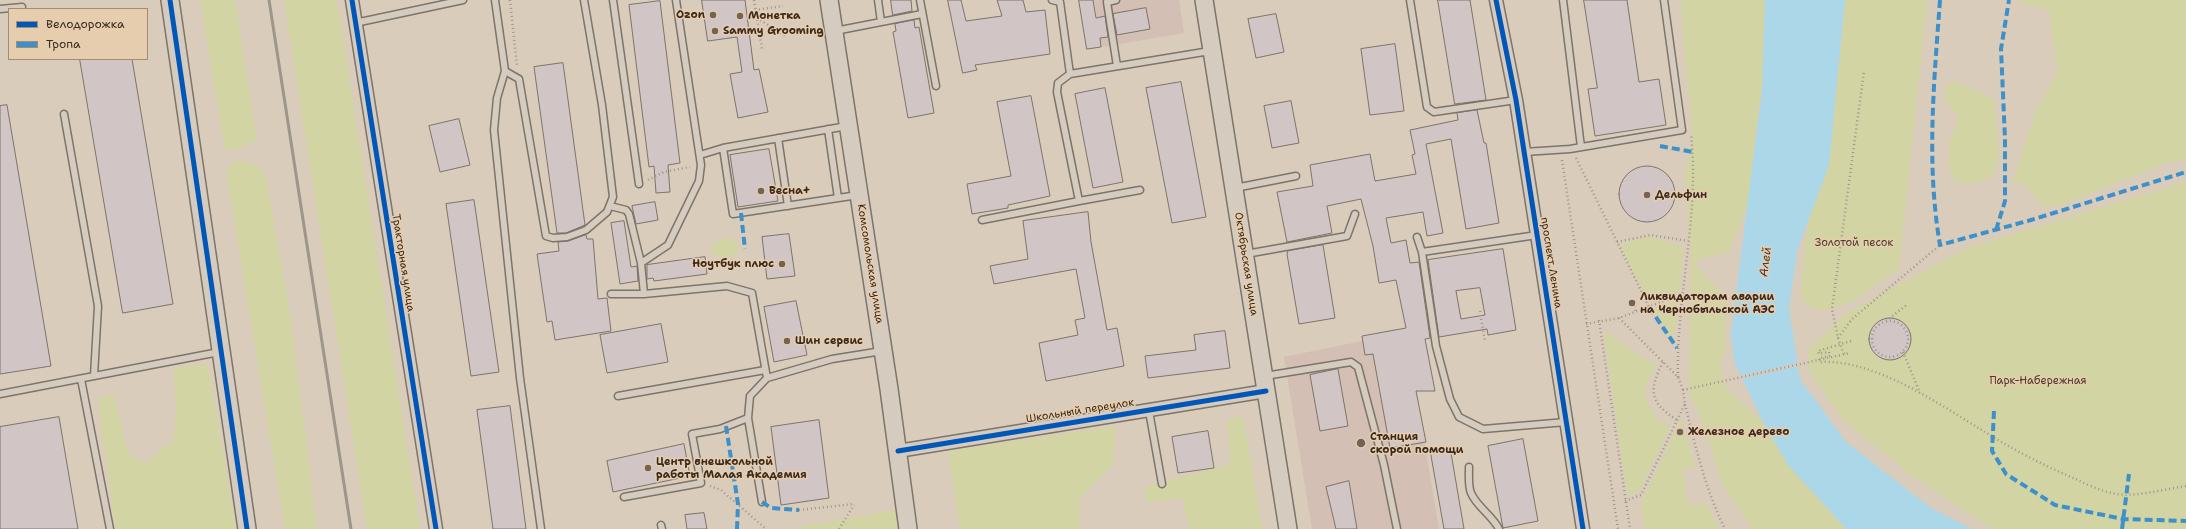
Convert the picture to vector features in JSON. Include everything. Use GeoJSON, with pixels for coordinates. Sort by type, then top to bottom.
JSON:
{"type":"FeatureCollection","features":[{"type":"Feature","properties":{"kind":"main road"},"geometry":{"type":"LineString","coordinates":[[170,0],[247,529]]}},
{"type":"Feature","properties":{"kind":"main road","name":"Комсомольская улица"},"geometry":{"type":"LineString","coordinates":[[829,0],[898,450],[908,529]]}},
{"type":"Feature","properties":{"kind":"main road","name":"Октябрьская улица"},"geometry":{"type":"LineString","coordinates":[[1204,0],[1288,529]]}},
{"type":"Feature","properties":{"kind":"street","name":"Тракторная улица"},"geometry":{"type":"LineString","coordinates":[[352,0],[436,529]]}},
{"type":"Feature","properties":{"kind":"street","name":"проспект Ленина"},"geometry":{"type":"LineString","coordinates":[[1496,0],[1516,100],[1583,529]]}},
{"type":"Feature","properties":{"kind":"street","name":"Школьный переулок"},"geometry":{"type":"LineString","coordinates":[[898,450],[1149,411],[1265,384]]}},
{"type":"Feature","properties":{"kind":"lane"},"geometry":{"type":"LineString","coordinates":[[355,22],[463,0]]}},
{"type":"Feature","properties":{"kind":"lane"},"geometry":{"type":"LineString","coordinates":[[495,0],[505,71],[496,102],[494,130],[520,378],[542,529]]}},
{"type":"Feature","properties":{"kind":"lane"},"geometry":{"type":"LineString","coordinates":[[505,71],[519,79],[546,236],[553,238],[568,237],[586,230],[607,212],[614,197],[602,105],[584,0]]}},
{"type":"Feature","properties":{"kind":"lane"},"geometry":{"type":"LineString","coordinates":[[613,0],[639,184]]}},
{"type":"Feature","properties":{"kind":"lane"},"geometry":{"type":"LineString","coordinates":[[641,263],[668,245],[699,181],[701,165],[700,155],[676,0]]}},
{"type":"Feature","properties":{"kind":"lane"},"geometry":{"type":"LineString","coordinates":[[878,0],[881,22]]}},
{"type":"Feature","properties":{"kind":"lane"},"geometry":{"type":"LineString","coordinates":[[920,0],[936,86]]}},
{"type":"Feature","properties":{"kind":"lane"},"geometry":{"type":"LineString","coordinates":[[1052,0],[1060,2],[1070,74]]}},
{"type":"Feature","properties":{"kind":"lane"},"geometry":{"type":"LineString","coordinates":[[1116,0],[1107,2],[1117,66]]}},
{"type":"Feature","properties":{"kind":"lane"},"geometry":{"type":"LineString","coordinates":[[1410,0],[1427,107],[1434,112],[1516,100]]}},
{"type":"Feature","properties":{"kind":"lane"},"geometry":{"type":"LineString","coordinates":[[1563,0],[1582,147]]}},
{"type":"Feature","properties":{"kind":"lane"},"geometry":{"type":"LineString","coordinates":[[1524,152],[1570,149],[1682,130],[1664,0]]}},
{"type":"Feature","properties":{"kind":"lane"},"geometry":{"type":"LineString","coordinates":[[0,9],[22,6]]}},
{"type":"Feature","properties":{"kind":"lane"},"geometry":{"type":"LineString","coordinates":[[834,32],[922,14]]}},
{"type":"Feature","properties":{"kind":"lane"},"geometry":{"type":"LineString","coordinates":[[1079,201],[1057,92],[1058,83],[1070,74],[1212,50]]}},
{"type":"Feature","properties":{"kind":"lane"},"geometry":{"type":"LineString","coordinates":[[64,114],[98,306],[94,376]]}},
{"type":"Feature","properties":{"kind":"lane"},"geometry":{"type":"LineString","coordinates":[[700,155],[723,148],[848,126]]}},
{"type":"Feature","properties":{"kind":"lane"},"geometry":{"type":"LineString","coordinates":[[828,129],[838,198]]}},
{"type":"Feature","properties":{"kind":"lane"},"geometry":{"type":"LineString","coordinates":[[778,138],[788,206]]}},
{"type":"Feature","properties":{"kind":"lane"},"geometry":{"type":"LineString","coordinates":[[723,148],[733,214],[859,194]]}},
{"type":"Feature","properties":{"kind":"lane"},"geometry":{"type":"LineString","coordinates":[[1234,188],[1296,176]]}},
{"type":"Feature","properties":{"kind":"lane"},"geometry":{"type":"LineString","coordinates":[[982,220],[1140,190]]}},
{"type":"Feature","properties":{"kind":"lane"},"geometry":{"type":"LineString","coordinates":[[610,206],[626,210],[628,214],[641,263],[644,294]]}},
{"type":"Feature","properties":{"kind":"lane"},"geometry":{"type":"LineString","coordinates":[[1244,254],[1347,236],[1355,214]]}},
{"type":"Feature","properties":{"kind":"lane"},"geometry":{"type":"LineString","coordinates":[[1422,252],[1537,235]]}},
{"type":"Feature","properties":{"kind":"lane"},"geometry":{"type":"LineString","coordinates":[[1418,238],[1422,252],[1436,346],[1450,399],[1459,417],[1483,429],[1566,422]]}},
{"type":"Feature","properties":{"kind":"lane"},"geometry":{"type":"LineString","coordinates":[[610,294],[644,294],[727,286],[752,293],[767,378]]}},
{"type":"Feature","properties":{"kind":"lane"},"geometry":{"type":"LineString","coordinates":[[0,394],[221,351]]}},
{"type":"Feature","properties":{"kind":"lane"},"geometry":{"type":"LineString","coordinates":[[762,502],[748,418],[750,396],[767,378],[832,359],[883,351]]}},
{"type":"Feature","properties":{"kind":"lane"},"geometry":{"type":"LineString","coordinates":[[1265,384],[1351,362],[1358,367],[1384,465],[1397,529]]}},
{"type":"Feature","properties":{"kind":"lane"},"geometry":{"type":"LineString","coordinates":[[618,396],[765,370]]}},
{"type":"Feature","properties":{"kind":"lane"},"geometry":{"type":"LineString","coordinates":[[80,379],[110,529]]}},
{"type":"Feature","properties":{"kind":"lane"},"geometry":{"type":"LineString","coordinates":[[1149,411],[1162,484]]}},
{"type":"Feature","properties":{"kind":"lane"},"geometry":{"type":"LineString","coordinates":[[624,497],[701,483],[692,434],[720,428],[748,418]]}},
{"type":"Feature","properties":{"kind":"lane"},"geometry":{"type":"LineString","coordinates":[[1469,467],[1471,493],[1482,509],[1496,522],[1499,529]]}},
{"type":"Feature","properties":{"kind":"path"},"geometry":{"type":"LineString","coordinates":[[510,0],[519,79]]}},
{"type":"Feature","properties":{"kind":"path"},"geometry":{"type":"LineString","coordinates":[[754,1],[762,49]]}},
{"type":"Feature","properties":{"kind":"path"},"geometry":{"type":"LineString","coordinates":[[755,10],[783,6]]}},
{"type":"Feature","properties":{"kind":"path"},"geometry":{"type":"LineString","coordinates":[[757,18],[788,37]]}},
{"type":"Feature","properties":{"kind":"path"},"geometry":{"type":"LineString","coordinates":[[1844,354],[1838,338],[1832,309],[1864,71]]}},
{"type":"Feature","properties":{"kind":"path"},"geometry":{"type":"LineString","coordinates":[[1690,130],[1693,152],[1688,241],[1677,342],[1678,377],[1683,390],[1701,471],[1712,502],[1726,529]]}},
{"type":"Feature","properties":{"kind":"path"},"geometry":{"type":"LineString","coordinates":[[1560,149],[1618,529]]}},
{"type":"Feature","properties":{"kind":"path"},"geometry":{"type":"LineString","coordinates":[[1570,149],[1649,307]]}},
{"type":"Feature","properties":{"kind":"path"},"geometry":{"type":"LineString","coordinates":[[639,184],[664,172],[701,165]]}},
{"type":"Feature","properties":{"kind":"path"},"geometry":{"type":"LineString","coordinates":[[1617,242],[1650,235],[1688,241]]}},
{"type":"Feature","properties":{"kind":"path"},"geometry":{"type":"LineString","coordinates":[[1838,338],[1852,319],[1940,245]]}},
{"type":"Feature","properties":{"kind":"path"},"geometry":{"type":"LineString","coordinates":[[1586,324],[1599,320],[1619,318],[1682,294]]}},
{"type":"Feature","properties":{"kind":"path"},"geometry":{"type":"LineString","coordinates":[[1886,321],[1898,323],[1907,332],[1908,344],[1903,352],[1891,358],[1885,357],[1876,350],[1872,340],[1873,334],[1880,324],[1908,304]]}},
{"type":"Feature","properties":{"kind":"path"},"geometry":{"type":"LineString","coordinates":[[1634,306],[1636,312]]}},
{"type":"Feature","properties":{"kind":"path"},"geometry":{"type":"LineString","coordinates":[[1480,310],[1485,342]]}},
{"type":"Feature","properties":{"kind":"path"},"geometry":{"type":"LineString","coordinates":[[1619,318],[1678,377]]}},
{"type":"Feature","properties":{"kind":"path"},"geometry":{"type":"LineString","coordinates":[[1599,320],[1630,529]]}},
{"type":"Feature","properties":{"kind":"path"},"geometry":{"type":"LineString","coordinates":[[1820,360],[1819,358],[1830,356],[1829,352],[1819,354],[1818,351],[1851,341]]}},
{"type":"Feature","properties":{"kind":"path"},"geometry":{"type":"LineString","coordinates":[[1903,352],[1920,393]]}},
{"type":"Feature","properties":{"kind":"path"},"geometry":{"type":"LineString","coordinates":[[1683,390],[1850,353]]}},
{"type":"Feature","properties":{"kind":"path"},"geometry":{"type":"LineString","coordinates":[[1820,360],[1820,362],[1856,365],[1938,401],[2035,461],[2096,488],[2117,494],[2186,486]]}},
{"type":"Feature","properties":{"kind":"path"},"geometry":{"type":"LineString","coordinates":[[1663,362],[1657,374],[1654,398],[1662,410],[1677,420]]}},
{"type":"Feature","properties":{"kind":"path"},"geometry":{"type":"LineString","coordinates":[[1625,501],[1641,495],[1685,404]]}},
{"type":"Feature","properties":{"kind":"path"},"geometry":{"type":"LineString","coordinates":[[701,483],[721,490],[766,529]]}},
{"type":"Feature","properties":{"kind":"path"},"geometry":{"type":"LineString","coordinates":[[799,510],[854,504],[839,529]]}},
{"type":"Feature","properties":{"kind":"shaded area"},"geometry":{"type":"Polygon","coordinates":[[[1094,0],[1179,0],[1184,33],[1101,47],[1094,0]]]}},
{"type":"Feature","properties":{"kind":"shaded area","name":"Станция скорой помощи"},"geometry":{"type":"Polygon","coordinates":[[[1406,332],[1439,529],[1312,529],[1284,357],[1406,332]]]}},
{"type":"Feature","properties":{"kind":"green space"},"geometry":{"type":"Polygon","coordinates":[[[200,0],[235,0],[257,140],[235,150],[225,150],[200,0]]]}},
{"type":"Feature","properties":{"kind":"green space"},"geometry":{"type":"Polygon","coordinates":[[[284,0],[337,0],[420,529],[367,529],[284,0]]]}},
{"type":"Feature","properties":{"kind":"green space"},"geometry":{"type":"Polygon","coordinates":[[[1680,0],[1765,0],[1762,90],[1748,204],[1729,252],[1696,260],[1696,266],[1726,297],[1726,352],[1720,359],[1721,371],[1727,389],[1763,422],[1788,465],[1846,529],[1752,529],[1723,485],[1699,413],[1689,393],[1691,254],[1685,174],[1693,139],[1680,0]]]}},
{"type":"Feature","properties":{"kind":"green space","name":"Золотой песок"},"geometry":{"type":"Polygon","coordinates":[[[1845,0],[1927,0],[1899,269],[1852,302],[1832,309],[1816,310],[1805,304],[1801,294],[1805,241],[1842,35],[1845,0]]]}},
{"type":"Feature","properties":{"kind":"green space"},"geometry":{"type":"Polygon","coordinates":[[[2019,0],[2186,0],[2186,159],[2166,163],[2061,205],[2043,207],[2026,185],[2013,182],[2035,112],[2058,72],[2049,10],[2021,3],[2019,0]]]}},
{"type":"Feature","properties":{"kind":"green space"},"geometry":{"type":"Polygon","coordinates":[[[1955,81],[1985,95],[1994,101],[1999,146],[1998,159],[1995,170],[1988,178],[1975,183],[1956,182],[1951,174],[1949,166],[1948,150],[1959,116],[1946,102],[1946,86],[1955,81]]]}},
{"type":"Feature","properties":{"kind":"green space"},"geometry":{"type":"Polygon","coordinates":[[[237,160],[259,166],[266,176],[291,320],[317,529],[285,529],[226,171],[237,160]]]}},
{"type":"Feature","properties":{"kind":"green space","name":"Парк-Набережная"},"geometry":{"type":"Polygon","coordinates":[[[2186,182],[2186,529],[1993,529],[1913,477],[1844,421],[1809,371],[1808,350],[1845,314],[1967,248],[2186,182]]]}},
{"type":"Feature","properties":{"kind":"green space"},"geometry":{"type":"Polygon","coordinates":[[[730,237],[737,243],[739,252],[727,257],[718,257],[712,253],[710,249],[718,241],[730,237]]]}},
{"type":"Feature","properties":{"kind":"green space"},"geometry":{"type":"Polygon","coordinates":[[[1645,238],[1655,238],[1684,247],[1679,292],[1649,303],[1620,244],[1645,238]]]}},
{"type":"Feature","properties":{"kind":"green space"},"geometry":{"type":"Polygon","coordinates":[[[1679,298],[1673,339],[1652,308],[1679,298]]]}},
{"type":"Feature","properties":{"kind":"green space"},"geometry":{"type":"Polygon","coordinates":[[[1604,331],[1656,366],[1650,375],[1647,384],[1645,393],[1646,400],[1649,408],[1654,414],[1670,427],[1639,492],[1627,494],[1604,331]]]}},
{"type":"Feature","properties":{"kind":"green space"},"geometry":{"type":"Polygon","coordinates":[[[208,364],[236,529],[115,529],[98,398],[114,395],[128,453],[145,463],[174,440],[176,409],[174,368],[208,364]]]}},
{"type":"Feature","properties":{"kind":"green space"},"geometry":{"type":"Polygon","coordinates":[[[1243,416],[1262,529],[1189,529],[1183,498],[1147,502],[1145,487],[1231,464],[1227,419],[1243,416]]]}},
{"type":"Feature","properties":{"kind":"green space"},"geometry":{"type":"Polygon","coordinates":[[[1681,418],[1695,467],[1683,470],[1688,506],[1706,503],[1718,529],[1645,529],[1641,504],[1681,418]]]}},
{"type":"Feature","properties":{"kind":"green space"},"geometry":{"type":"Polygon","coordinates":[[[1115,426],[1114,463],[1080,497],[1079,529],[960,529],[948,451],[1115,426]]]}},
{"type":"Feature","properties":{"kind":"green space"},"geometry":{"type":"Polygon","coordinates":[[[895,510],[898,529],[798,529],[799,527],[895,510]]]}},
{"type":"Feature","properties":{"kind":"water","name":"Алей"},"geometry":{"type":"Polygon","coordinates":[[[1765,0],[1845,0],[1829,165],[1797,251],[1789,309],[1800,379],[1846,442],[1931,508],[1972,529],[1846,529],[1788,465],[1763,422],[1734,362],[1731,333],[1762,90],[1765,0]]]}},
{"type":"Feature","properties":{"kind":"pier"},"geometry":{"type":"Polygon","coordinates":[[[1799,363],[1800,366],[1740,379],[1739,376],[1799,363]]]}},
{"type":"Feature","properties":{"kind":"building"},"geometry":{"type":"Polygon","coordinates":[[[702,0],[745,0],[754,70],[759,69],[768,112],[738,118],[730,74],[742,72],[737,37],[708,41],[702,0]]]}},
{"type":"Feature","properties":{"kind":"building"},"geometry":{"type":"Polygon","coordinates":[[[891,0],[911,0],[912,11],[893,15],[891,0]]]}},
{"type":"Feature","properties":{"kind":"building"},"geometry":{"type":"Polygon","coordinates":[[[948,0],[961,0],[966,21],[1002,16],[997,0],[1023,0],[1026,12],[1045,10],[1050,54],[975,65],[977,70],[963,73],[948,0]]]}},
{"type":"Feature","properties":{"kind":"building"},"geometry":{"type":"Polygon","coordinates":[[[1079,0],[1093,0],[1096,18],[1105,16],[1108,37],[1100,38],[1101,47],[1087,49],[1079,0]]]}},
{"type":"Feature","properties":{"kind":"building"},"geometry":{"type":"Polygon","coordinates":[[[1438,0],[1470,0],[1486,100],[1455,104],[1438,0]]]}},
{"type":"Feature","properties":{"kind":"building"},"geometry":{"type":"Polygon","coordinates":[[[1584,0],[1627,0],[1639,82],[1659,79],[1666,125],[1595,136],[1588,89],[1597,88],[1584,0]]]}},
{"type":"Feature","properties":{"kind":"building"},"geometry":{"type":"Polygon","coordinates":[[[660,1],[680,163],[668,165],[670,192],[656,193],[654,166],[649,167],[629,5],[660,1]]]}},
{"type":"Feature","properties":{"kind":"building"},"geometry":{"type":"Polygon","coordinates":[[[1146,8],[1150,29],[1117,35],[1113,14],[1146,8]]]}},
{"type":"Feature","properties":{"kind":"building"},"geometry":{"type":"Polygon","coordinates":[[[1276,14],[1284,52],[1256,58],[1248,19],[1276,14]]]}},
{"type":"Feature","properties":{"kind":"building"},"geometry":{"type":"Polygon","coordinates":[[[914,20],[915,28],[919,27],[934,113],[908,118],[893,32],[896,31],[895,24],[914,20]]]}},
{"type":"Feature","properties":{"kind":"building"},"geometry":{"type":"Polygon","coordinates":[[[1395,44],[1404,111],[1370,115],[1361,49],[1395,44]]]}},
{"type":"Feature","properties":{"kind":"building"},"geometry":{"type":"Polygon","coordinates":[[[80,60],[132,60],[173,304],[123,313],[80,60]]]}},
{"type":"Feature","properties":{"kind":"building"},"geometry":{"type":"Polygon","coordinates":[[[563,63],[585,225],[566,233],[557,233],[534,67],[563,63]]]}},
{"type":"Feature","properties":{"kind":"building"},"geometry":{"type":"Polygon","coordinates":[[[1181,82],[1206,217],[1172,223],[1146,88],[1181,82]]]}},
{"type":"Feature","properties":{"kind":"building"},"geometry":{"type":"Polygon","coordinates":[[[1105,88],[1123,182],[1093,188],[1075,94],[1105,88]]]}},
{"type":"Feature","properties":{"kind":"building"},"geometry":{"type":"Polygon","coordinates":[[[1031,96],[1050,196],[1008,205],[1008,208],[972,214],[967,184],[1011,176],[997,102],[1031,96]]]}},
{"type":"Feature","properties":{"kind":"building"},"geometry":{"type":"Polygon","coordinates":[[[1291,101],[1299,143],[1272,148],[1264,106],[1291,101]]]}},
{"type":"Feature","properties":{"kind":"building"},"geometry":{"type":"Polygon","coordinates":[[[7,105],[51,366],[0,374],[0,106],[7,105]]]}},
{"type":"Feature","properties":{"kind":"building"},"geometry":{"type":"Polygon","coordinates":[[[1477,110],[1484,143],[1486,143],[1499,223],[1466,229],[1451,139],[1426,144],[1443,233],[1427,236],[1423,212],[1386,218],[1391,243],[1406,240],[1410,263],[1419,262],[1430,338],[1425,339],[1435,391],[1416,391],[1426,442],[1390,448],[1373,354],[1365,355],[1362,336],[1406,328],[1396,280],[1379,283],[1373,246],[1361,199],[1327,206],[1332,233],[1287,242],[1277,192],[1313,186],[1310,165],[1370,154],[1375,181],[1416,174],[1412,155],[1415,154],[1410,130],[1458,120],[1457,113],[1477,110]]]}},
{"type":"Feature","properties":{"kind":"building"},"geometry":{"type":"Polygon","coordinates":[[[459,119],[470,165],[440,172],[429,126],[459,119]]]}},
{"type":"Feature","properties":{"kind":"building"},"geometry":{"type":"Polygon","coordinates":[[[769,149],[778,201],[738,207],[730,155],[769,149]]]}},
{"type":"Feature","properties":{"kind":"building","name":"Дельфин"},"geometry":{"type":"Polygon","coordinates":[[[1647,166],[1658,168],[1667,174],[1673,183],[1675,194],[1673,205],[1667,214],[1658,220],[1647,222],[1636,220],[1627,214],[1621,205],[1619,194],[1621,183],[1627,174],[1636,168],[1647,166]]]}},
{"type":"Feature","properties":{"kind":"building"},"geometry":{"type":"Polygon","coordinates":[[[474,200],[499,372],[471,376],[446,204],[474,200]]]}},
{"type":"Feature","properties":{"kind":"building"},"geometry":{"type":"Polygon","coordinates":[[[655,202],[658,220],[636,224],[632,206],[655,202]]]}},
{"type":"Feature","properties":{"kind":"building"},"geometry":{"type":"Polygon","coordinates":[[[1088,212],[1091,242],[1107,330],[1117,328],[1124,366],[1046,381],[1039,343],[1078,335],[1075,320],[1085,318],[1076,269],[994,284],[990,266],[1028,259],[1023,221],[1088,212]]]}},
{"type":"Feature","properties":{"kind":"building"},"geometry":{"type":"Polygon","coordinates":[[[624,221],[631,267],[637,266],[638,281],[620,284],[611,223],[624,221]]]}},
{"type":"Feature","properties":{"kind":"building"},"geometry":{"type":"Polygon","coordinates":[[[789,234],[795,276],[767,279],[762,237],[789,234]]]}},
{"type":"Feature","properties":{"kind":"building"},"geometry":{"type":"Polygon","coordinates":[[[586,235],[587,239],[593,239],[598,299],[607,298],[611,331],[555,340],[552,321],[547,322],[537,254],[559,251],[558,242],[568,241],[586,235]]]}},
{"type":"Feature","properties":{"kind":"building"},"geometry":{"type":"Polygon","coordinates":[[[1323,245],[1335,318],[1299,324],[1287,254],[1288,251],[1323,245]]]}},
{"type":"Feature","properties":{"kind":"building"},"geometry":{"type":"Polygon","coordinates":[[[1503,249],[1516,330],[1488,335],[1487,329],[1439,337],[1428,260],[1503,249]],[[1480,288],[1456,291],[1461,319],[1485,315],[1480,288]]]}},
{"type":"Feature","properties":{"kind":"building"},"geometry":{"type":"Polygon","coordinates":[[[705,257],[707,274],[654,281],[653,278],[647,279],[647,265],[705,257]]]}},
{"type":"Feature","properties":{"kind":"building"},"geometry":{"type":"Polygon","coordinates":[[[796,301],[807,355],[774,362],[764,307],[796,301]]]}},
{"type":"Feature","properties":{"kind":"building"},"geometry":{"type":"Polygon","coordinates":[[[1886,318],[1894,318],[1902,321],[1908,327],[1911,339],[1908,351],[1902,357],[1894,360],[1886,360],[1878,357],[1872,351],[1869,343],[1869,335],[1872,327],[1878,321],[1886,318]]]}},
{"type":"Feature","properties":{"kind":"building"},"geometry":{"type":"Polygon","coordinates":[[[661,324],[668,362],[607,373],[600,335],[661,324]]]}},
{"type":"Feature","properties":{"kind":"building"},"geometry":{"type":"Polygon","coordinates":[[[1225,331],[1230,368],[1148,378],[1145,356],[1196,350],[1194,335],[1225,331]]]}},
{"type":"Feature","properties":{"kind":"building"},"geometry":{"type":"Polygon","coordinates":[[[1338,369],[1348,426],[1320,431],[1310,375],[1338,369]]]}},
{"type":"Feature","properties":{"kind":"building"},"geometry":{"type":"Polygon","coordinates":[[[510,406],[526,529],[493,529],[477,410],[510,406]]]}},
{"type":"Feature","properties":{"kind":"building"},"geometry":{"type":"Polygon","coordinates":[[[59,417],[78,529],[0,529],[0,427],[59,417]]]}},
{"type":"Feature","properties":{"kind":"building"},"geometry":{"type":"Polygon","coordinates":[[[819,420],[829,498],[781,505],[771,427],[819,420]]]}},
{"type":"Feature","properties":{"kind":"building"},"geometry":{"type":"Polygon","coordinates":[[[1208,431],[1214,468],[1178,473],[1172,437],[1208,431]]]}},
{"type":"Feature","properties":{"kind":"building"},"geometry":{"type":"Polygon","coordinates":[[[1523,439],[1538,521],[1503,528],[1488,446],[1523,439]]]}},
{"type":"Feature","properties":{"kind":"building","name":"Центр внешкольной работы Малая Академия"},"geometry":{"type":"Polygon","coordinates":[[[684,444],[690,476],[613,492],[607,461],[684,444]]]}},
{"type":"Feature","properties":{"kind":"building"},"geometry":{"type":"Polygon","coordinates":[[[1450,447],[1464,529],[1444,529],[1430,450],[1450,447]]]}},
{"type":"Feature","properties":{"kind":"building"},"geometry":{"type":"Polygon","coordinates":[[[1349,481],[1357,529],[1336,529],[1326,487],[1349,481]]]}},
{"type":"Feature","properties":{"kind":"building"},"geometry":{"type":"Polygon","coordinates":[[[704,513],[707,529],[687,529],[685,515],[704,513]]]}},
{"type":"Feature","properties":{"kind":"railway"},"geometry":{"type":"LineString","coordinates":[[269,0],[351,529]]}},
{"type":"Feature","properties":{"kind":"marked path"},"geometry":{"type":"LineString","coordinates":[[1940,0],[1932,123],[1933,184],[1940,245],[2031,220],[2186,172]]}},
{"type":"Feature","properties":{"kind":"marked path"},"geometry":{"type":"LineString","coordinates":[[1996,230],[2005,201],[2005,139],[2001,49],[2009,0]]}},
{"type":"Feature","properties":{"kind":"marked path"},"geometry":{"type":"LineString","coordinates":[[1660,146],[1693,152]]}},
{"type":"Feature","properties":{"kind":"marked path"},"geometry":{"type":"LineString","coordinates":[[741,213],[745,249]]}},
{"type":"Feature","properties":{"kind":"marked path"},"geometry":{"type":"LineString","coordinates":[[1649,307],[1677,348]]}},
{"type":"Feature","properties":{"kind":"marked path"},"geometry":{"type":"LineString","coordinates":[[1994,411],[1992,451],[2006,474],[2055,505],[2123,519],[2186,521]]}},
{"type":"Feature","properties":{"kind":"marked path"},"geometry":{"type":"LineString","coordinates":[[726,426],[738,504],[737,529]]}},
{"type":"Feature","properties":{"kind":"marked path"},"geometry":{"type":"LineString","coordinates":[[2122,529],[2129,474]]}},
{"type":"Feature","properties":{"kind":"marked path"},"geometry":{"type":"LineString","coordinates":[[762,502],[771,508],[799,510]]}},
{"type":"Feature","properties":{"kind":"cycle path"},"geometry":{"type":"LineString","coordinates":[[170,0],[247,529]]}},
{"type":"Feature","properties":{"kind":"cycle path"},"geometry":{"type":"LineString","coordinates":[[352,0],[436,529]]}},
{"type":"Feature","properties":{"kind":"cycle path"},"geometry":{"type":"LineString","coordinates":[[1496,0],[1516,100],[1583,529]]}},
{"type":"Feature","properties":{"kind":"cycle path"},"geometry":{"type":"LineString","coordinates":[[898,451],[1266,391]]}},
{"type":"Feature","properties":{"kind":"place","name":"Ozon"},"geometry":{"type":"Point","coordinates":[713,15]}},
{"type":"Feature","properties":{"kind":"place","name":"Монетка"},"geometry":{"type":"Point","coordinates":[740,16]}},
{"type":"Feature","properties":{"kind":"place","name":"Sammy Grooming"},"geometry":{"type":"Point","coordinates":[715,31]}},
{"type":"Feature","properties":{"kind":"place","name":"Весна+"},"geometry":{"type":"Point","coordinates":[761,191]}},
{"type":"Feature","properties":{"kind":"place","name":"Дельфин"},"geometry":{"type":"Point","coordinates":[1647,195]}},
{"type":"Feature","properties":{"kind":"place","name":"Ноутбук плюс"},"geometry":{"type":"Point","coordinates":[782,264]}},
{"type":"Feature","properties":{"kind":"place","name":"Ликвидаторам аварии на Чернобыльской АЭС"},"geometry":{"type":"Point","coordinates":[1632,303]}},
{"type":"Feature","properties":{"kind":"place","name":"Шин сервис"},"geometry":{"type":"Point","coordinates":[787,341]}},
{"type":"Feature","properties":{"kind":"place","name":"Железное дерево"},"geometry":{"type":"Point","coordinates":[1680,432]}},
{"type":"Feature","properties":{"kind":"place","name":"Станция скорой помощи"},"geometry":{"type":"Point","coordinates":[1361,443]}},
{"type":"Feature","properties":{"kind":"place","name":"Центр внешкольной работы Малая Академия"},"geometry":{"type":"Point","coordinates":[648,468]}}]}
